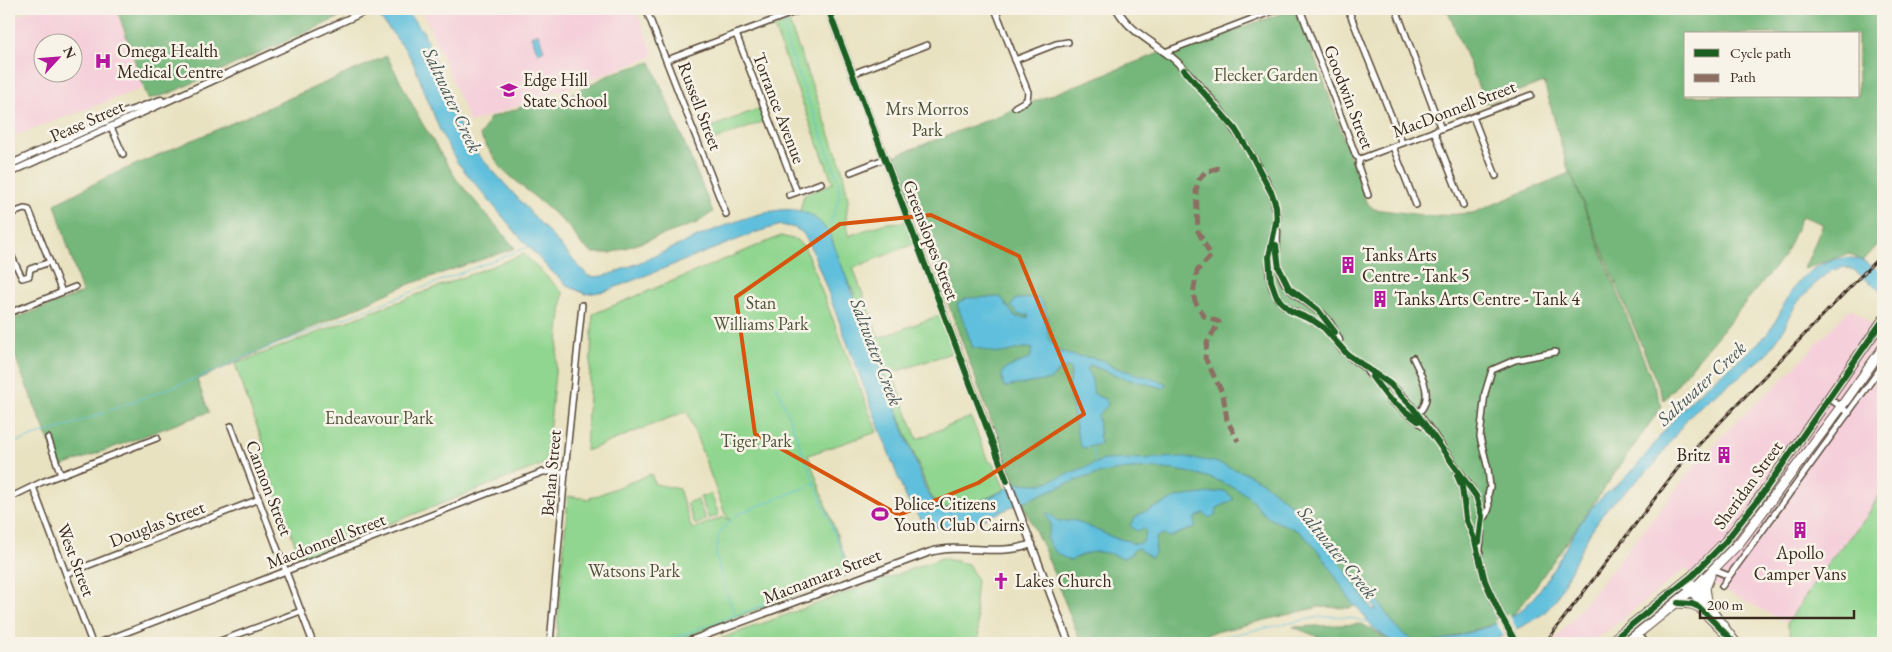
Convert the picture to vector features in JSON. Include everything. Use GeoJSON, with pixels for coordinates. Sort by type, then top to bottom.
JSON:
{"type":"FeatureCollection","features":[{"type":"Feature","properties":{"kind":"highway","name":"Sheridan Street"},"geometry":{"type":"LineString","coordinates":[[1609,643],[1686,581],[1717,552],[1741,522],[1883,320]]}},
{"type":"Feature","properties":{"kind":"highway","name":"Sheridan Street"},"geometry":{"type":"LineString","coordinates":[[1626,643],[1693,590],[1739,543],[1883,348]]}},
{"type":"Feature","properties":{"kind":"highway"},"geometry":{"type":"LineString","coordinates":[[1707,601],[1705,588],[1712,571]]}},
{"type":"Feature","properties":{"kind":"highway"},"geometry":{"type":"LineString","coordinates":[[1678,603],[1692,604],[1699,607],[1735,642]]}},
{"type":"Feature","properties":{"kind":"main road"},"geometry":{"type":"LineString","coordinates":[[1686,581],[1735,642]]}},
{"type":"Feature","properties":{"kind":"main road"},"geometry":{"type":"LineString","coordinates":[[1693,590],[1707,601],[1735,642]]}},
{"type":"Feature","properties":{"kind":"street","name":"Pease Street"},"geometry":{"type":"LineString","coordinates":[[9,173],[369,9]]}},
{"type":"Feature","properties":{"kind":"street","name":"Russell Street"},"geometry":{"type":"LineString","coordinates":[[646,9],[726,214]]}},
{"type":"Feature","properties":{"kind":"street"},"geometry":{"type":"LineString","coordinates":[[667,60],[803,9]]}},
{"type":"Feature","properties":{"kind":"street","name":"Greenslopes Street"},"geometry":{"type":"LineString","coordinates":[[828,9],[1069,643]]}},
{"type":"Feature","properties":{"kind":"street"},"geometry":{"type":"LineString","coordinates":[[995,9],[1028,97],[1024,103],[1015,107]]}},
{"type":"Feature","properties":{"kind":"street"},"geometry":{"type":"LineString","coordinates":[[1116,9],[1127,24],[1164,52],[1192,78],[1234,129],[1274,199],[1277,217],[1277,256],[1282,276],[1289,288],[1324,316],[1337,335],[1344,350]]}},
{"type":"Feature","properties":{"kind":"street"},"geometry":{"type":"LineString","coordinates":[[1164,52],[1278,9]]}},
{"type":"Feature","properties":{"kind":"street","name":"Goodwin Street"},"geometry":{"type":"LineString","coordinates":[[1300,9],[1356,156],[1360,159],[1358,166],[1368,195]]}},
{"type":"Feature","properties":{"kind":"street"},"geometry":{"type":"LineString","coordinates":[[1348,9],[1402,144]]}},
{"type":"Feature","properties":{"kind":"street"},"geometry":{"type":"LineString","coordinates":[[1396,9],[1441,129]]}},
{"type":"Feature","properties":{"kind":"street","name":"Torrance Avenue"},"geometry":{"type":"LineString","coordinates":[[736,34],[797,192]]}},
{"type":"Feature","properties":{"kind":"street"},"geometry":{"type":"LineString","coordinates":[[1015,60],[1056,44],[1068,42]]}},
{"type":"Feature","properties":{"kind":"street"},"geometry":{"type":"LineString","coordinates":[[852,74],[927,45]]}},
{"type":"Feature","properties":{"kind":"street","name":"Pease Street"},"geometry":{"type":"LineString","coordinates":[[9,165],[124,113],[177,95]]}},
{"type":"Feature","properties":{"kind":"street","name":"MacDonnell Street"},"geometry":{"type":"LineString","coordinates":[[1360,159],[1531,95]]}},
{"type":"Feature","properties":{"kind":"street"},"geometry":{"type":"LineString","coordinates":[[1473,117],[1496,176]]}},
{"type":"Feature","properties":{"kind":"street"},"geometry":{"type":"LineString","coordinates":[[112,127],[123,154]]}},
{"type":"Feature","properties":{"kind":"street"},"geometry":{"type":"LineString","coordinates":[[1434,131],[1463,205]]}},
{"type":"Feature","properties":{"kind":"street"},"geometry":{"type":"LineString","coordinates":[[1393,147],[1416,206]]}},
{"type":"Feature","properties":{"kind":"street"},"geometry":{"type":"LineString","coordinates":[[851,172],[884,158]]}},
{"type":"Feature","properties":{"kind":"street","name":"Torrance Avenue"},"geometry":{"type":"LineString","coordinates":[[789,195],[821,183]]}},
{"type":"Feature","properties":{"kind":"street"},"geometry":{"type":"LineString","coordinates":[[10,214],[24,209],[29,210],[62,292]]}},
{"type":"Feature","properties":{"kind":"street"},"geometry":{"type":"LineString","coordinates":[[1277,217],[1269,257],[1271,281],[1281,302],[1291,311],[1314,321],[1324,328],[1347,354],[1396,389],[1418,414],[1472,490],[1484,518]]}},
{"type":"Feature","properties":{"kind":"street"},"geometry":{"type":"LineString","coordinates":[[9,254],[22,278],[29,276],[30,270],[50,262]]}},
{"type":"Feature","properties":{"kind":"street"},"geometry":{"type":"LineString","coordinates":[[1269,257],[1272,255],[1277,256]]}},
{"type":"Feature","properties":{"kind":"street"},"geometry":{"type":"LineString","coordinates":[[9,313],[75,287]]}},
{"type":"Feature","properties":{"kind":"street","name":"Behan Street"},"geometry":{"type":"LineString","coordinates":[[550,643],[582,306]]}},
{"type":"Feature","properties":{"kind":"street"},"geometry":{"type":"LineString","coordinates":[[1480,558],[1484,518],[1489,508],[1488,495],[1490,487],[1480,437],[1485,393],[1492,370],[1515,360],[1555,352]]}},
{"type":"Feature","properties":{"kind":"street"},"geometry":{"type":"LineString","coordinates":[[1413,358],[1424,379],[1427,397],[1422,410],[1418,414]]}},
{"type":"Feature","properties":{"kind":"street"},"geometry":{"type":"LineString","coordinates":[[1360,364],[1391,401],[1429,429]]}},
{"type":"Feature","properties":{"kind":"street"},"geometry":{"type":"LineString","coordinates":[[1722,586],[1883,365]]}},
{"type":"Feature","properties":{"kind":"street"},"geometry":{"type":"LineString","coordinates":[[1829,398],[1849,413]]}},
{"type":"Feature","properties":{"kind":"street","name":"Cannon Street"},"geometry":{"type":"LineString","coordinates":[[231,426],[313,643]]}},
{"type":"Feature","properties":{"kind":"street"},"geometry":{"type":"LineString","coordinates":[[48,438],[61,476]]}},
{"type":"Feature","properties":{"kind":"street"},"geometry":{"type":"LineString","coordinates":[[9,498],[156,438]]}},
{"type":"Feature","properties":{"kind":"street"},"geometry":{"type":"LineString","coordinates":[[1452,463],[1460,479],[1467,520],[1480,558],[1485,581],[1515,642]]}},
{"type":"Feature","properties":{"kind":"street","name":"Macdonnell Street"},"geometry":{"type":"LineString","coordinates":[[99,643],[543,472],[565,472]]}},
{"type":"Feature","properties":{"kind":"street","name":"West Street"},"geometry":{"type":"LineString","coordinates":[[33,488],[92,643]]}},
{"type":"Feature","properties":{"kind":"street"},"geometry":{"type":"LineString","coordinates":[[1463,495],[1467,489],[1472,490]]}},
{"type":"Feature","properties":{"kind":"street","name":"Douglas Street"},"geometry":{"type":"LineString","coordinates":[[66,574],[258,499]]}},
{"type":"Feature","properties":{"kind":"street"},"geometry":{"type":"LineString","coordinates":[[1467,520],[1475,523],[1484,518]]}},
{"type":"Feature","properties":{"kind":"street","name":"Macnamara Street"},"geometry":{"type":"LineString","coordinates":[[684,643],[930,552],[955,548],[1013,549],[1032,544]]}},
{"type":"Feature","properties":{"kind":"street"},"geometry":{"type":"LineString","coordinates":[[1712,571],[1729,576]]}},
{"type":"Feature","properties":{"kind":"street"},"geometry":{"type":"LineString","coordinates":[[215,643],[301,611]]}},
{"type":"Feature","properties":{"kind":"street"},"geometry":{"type":"LineString","coordinates":[[1638,634],[1646,643]]}},
{"type":"Feature","properties":{"kind":"highlighted area"},"geometry":{"type":"Polygon","coordinates":[[[931,215],[1019,256],[1084,414],[978,483],[899,515],[755,434],[736,297],[840,224],[931,215]]]}},
{"type":"Feature","properties":{"kind":"shaded area"},"geometry":{"type":"Polygon","coordinates":[[[35,9],[116,9],[143,88],[9,138],[9,18],[35,9]]]}},
{"type":"Feature","properties":{"kind":"shaded area","name":"Edge Hill State School"},"geometry":{"type":"Polygon","coordinates":[[[422,9],[636,9],[654,56],[470,123],[422,9]]]}},
{"type":"Feature","properties":{"kind":"shaded area"},"geometry":{"type":"Polygon","coordinates":[[[1851,308],[1883,333],[1883,489],[1865,519],[1831,559],[1787,623],[1685,569],[1592,643],[1553,643],[1698,462],[1738,420],[1787,375],[1851,308]]]}},
{"type":"Feature","properties":{"kind":"green space"},"geometry":{"type":"Polygon","coordinates":[[[117,9],[358,9],[168,94],[148,99],[117,9]]]}},
{"type":"Feature","properties":{"kind":"green space","name":"Flecker Garden"},"geometry":{"type":"Polygon","coordinates":[[[1447,9],[1883,9],[1883,239],[1863,261],[1849,253],[1804,269],[1823,224],[1802,216],[1784,256],[1664,400],[1570,171],[1662,406],[1535,587],[1512,616],[1494,624],[1433,643],[1415,641],[1407,638],[1394,626],[1375,598],[1349,608],[1319,607],[1199,636],[1187,643],[1081,643],[1045,551],[1011,475],[894,156],[1157,54],[1174,51],[1289,11],[1297,14],[1325,84],[1366,202],[1374,209],[1429,216],[1473,213],[1569,173],[1544,82],[1485,103],[1447,9]]]}},
{"type":"Feature","properties":{"kind":"green space"},"geometry":{"type":"Polygon","coordinates":[[[789,22],[842,168],[848,199],[846,220],[848,236],[886,223],[908,222],[916,243],[853,268],[879,338],[943,314],[957,351],[892,373],[917,439],[971,417],[988,461],[994,464],[1005,490],[972,504],[963,507],[946,507],[937,503],[930,495],[870,342],[853,291],[811,216],[800,211],[804,195],[833,183],[774,28],[789,22]]]}},
{"type":"Feature","properties":{"kind":"green space"},"geometry":{"type":"Polygon","coordinates":[[[387,56],[422,123],[457,180],[515,248],[404,286],[197,380],[209,412],[60,467],[20,370],[9,337],[9,321],[82,293],[55,204],[107,177],[387,56]]]}},
{"type":"Feature","properties":{"kind":"green space"},"geometry":{"type":"Polygon","coordinates":[[[651,62],[713,212],[697,223],[611,253],[592,253],[580,243],[571,229],[502,169],[480,136],[490,118],[533,103],[562,99],[613,73],[651,62]]]}},
{"type":"Feature","properties":{"kind":"green space"},"geometry":{"type":"Polygon","coordinates":[[[760,108],[765,121],[707,143],[702,131],[760,108]]]}},
{"type":"Feature","properties":{"kind":"green space"},"geometry":{"type":"Polygon","coordinates":[[[781,236],[797,240],[805,248],[877,432],[808,455],[851,574],[670,643],[556,643],[568,496],[588,499],[651,474],[655,484],[679,489],[692,529],[724,517],[730,520],[725,514],[687,411],[586,451],[593,314],[781,236]]]}},
{"type":"Feature","properties":{"kind":"green space","name":"Endeavour Park"},"geometry":{"type":"Polygon","coordinates":[[[524,254],[563,293],[546,463],[301,558],[262,454],[266,452],[235,364],[524,254]]]}},
{"type":"Feature","properties":{"kind":"green space"},"geometry":{"type":"Polygon","coordinates":[[[1883,489],[1883,643],[1793,643],[1787,623],[1831,559],[1865,519],[1883,489]]]}},
{"type":"Feature","properties":{"kind":"green space"},"geometry":{"type":"Polygon","coordinates":[[[711,494],[719,515],[709,519],[700,497],[711,494]]]}},
{"type":"Feature","properties":{"kind":"green space"},"geometry":{"type":"Polygon","coordinates":[[[697,499],[706,520],[695,525],[687,503],[697,499]]]}},
{"type":"Feature","properties":{"kind":"green space"},"geometry":{"type":"Polygon","coordinates":[[[942,558],[968,564],[977,580],[975,602],[979,637],[976,643],[709,643],[942,558]]]}},
{"type":"Feature","properties":{"kind":"green space"},"geometry":{"type":"Polygon","coordinates":[[[1362,624],[1394,643],[1334,643],[1293,627],[1362,624]]]}},
{"type":"Feature","properties":{"kind":"water"},"geometry":{"type":"Polygon","coordinates":[[[373,9],[405,10],[423,31],[466,141],[588,276],[598,277],[613,273],[740,220],[763,213],[784,210],[800,211],[818,221],[831,237],[924,484],[929,495],[941,507],[948,509],[964,508],[995,495],[1014,483],[1042,484],[1104,460],[1185,457],[1215,462],[1248,474],[1264,483],[1294,507],[1325,542],[1369,605],[1376,610],[1371,602],[1376,598],[1401,632],[1409,638],[1418,641],[1443,640],[1460,635],[1499,622],[1520,611],[1541,588],[1586,515],[1596,503],[1633,471],[1688,403],[1768,333],[1793,289],[1805,275],[1821,265],[1838,258],[1860,260],[1883,274],[1883,293],[1854,270],[1843,267],[1831,271],[1815,284],[1796,304],[1781,334],[1766,355],[1689,416],[1654,465],[1607,508],[1589,534],[1555,601],[1544,613],[1489,643],[1394,643],[1374,629],[1359,609],[1353,605],[1322,556],[1307,539],[1299,532],[1269,518],[1248,496],[1211,478],[1170,470],[1127,469],[1106,472],[1071,482],[964,526],[943,528],[927,523],[914,511],[904,493],[811,247],[803,233],[795,228],[781,225],[757,232],[606,291],[586,294],[568,286],[547,267],[518,235],[457,162],[441,133],[412,60],[373,9]]]}},
{"type":"Feature","properties":{"kind":"water"},"geometry":{"type":"Polygon","coordinates":[[[538,33],[544,50],[538,53],[531,36],[538,33]]]}},
{"type":"Feature","properties":{"kind":"water"},"geometry":{"type":"Polygon","coordinates":[[[1001,297],[1015,317],[1027,318],[1029,315],[1019,315],[1011,306],[1016,299],[1038,298],[1046,311],[1050,339],[1058,350],[1070,355],[1107,362],[1110,366],[1165,383],[1166,386],[1164,388],[1126,379],[1090,365],[1087,369],[1092,380],[1094,394],[1106,400],[1108,405],[1098,415],[1100,444],[1085,448],[1081,447],[1069,391],[1070,367],[1057,372],[1050,380],[1004,387],[1002,380],[1003,371],[1030,358],[1033,349],[1024,348],[997,353],[973,348],[957,304],[967,298],[1001,297]]]}},
{"type":"Feature","properties":{"kind":"water"},"geometry":{"type":"Polygon","coordinates":[[[1225,491],[1234,499],[1217,508],[1216,515],[1209,518],[1204,513],[1195,518],[1195,527],[1170,537],[1163,534],[1156,538],[1155,554],[1151,558],[1138,548],[1123,558],[1108,553],[1096,552],[1084,554],[1070,561],[1056,552],[1047,539],[1051,525],[1046,513],[1048,513],[1059,522],[1074,520],[1112,537],[1139,544],[1143,542],[1146,531],[1144,529],[1136,531],[1130,525],[1140,514],[1178,497],[1225,491]]]}},
{"type":"Feature","properties":{"kind":"pier"},"geometry":{"type":"Polygon","coordinates":[[[1509,614],[1518,632],[1505,638],[1495,621],[1509,614]]]}},
{"type":"Feature","properties":{"kind":"waterway"},"geometry":{"type":"LineString","coordinates":[[9,14],[24,9]]}},
{"type":"Feature","properties":{"kind":"waterway"},"geometry":{"type":"LineString","coordinates":[[782,9],[783,15]]}},
{"type":"Feature","properties":{"kind":"waterway"},"geometry":{"type":"LineString","coordinates":[[784,18],[786,41],[839,181],[839,197],[828,231]]}},
{"type":"Feature","properties":{"kind":"waterway"},"geometry":{"type":"LineString","coordinates":[[9,445],[65,427],[216,371],[234,361],[528,247]]}},
{"type":"Feature","properties":{"kind":"waterway"},"geometry":{"type":"LineString","coordinates":[[660,643],[850,573],[776,384]]}},
{"type":"Feature","properties":{"kind":"waterway"},"geometry":{"type":"LineString","coordinates":[[1092,447],[1096,463]]}},
{"type":"Feature","properties":{"kind":"waterway","name":"Saltwater Creek"},"geometry":{"type":"LineString","coordinates":[[1623,481],[1650,450]]}},
{"type":"Feature","properties":{"kind":"waterway"},"geometry":{"type":"LineString","coordinates":[[736,614],[726,594],[716,555],[718,536],[724,527],[738,514],[814,484]]}},
{"type":"Feature","properties":{"kind":"waterway"},"geometry":{"type":"LineString","coordinates":[[1206,643],[1222,637],[1314,618],[1346,617],[1369,622]]}},
{"type":"Feature","properties":{"kind":"railway"},"geometry":{"type":"LineString","coordinates":[[1545,643],[1681,464],[1883,253]]}},
{"type":"Feature","properties":{"kind":"marked path"},"geometry":{"type":"LineString","coordinates":[[1219,168],[1205,172],[1199,180],[1196,190],[1198,231],[1211,256],[1197,271],[1193,294],[1204,316],[1219,322],[1207,343],[1205,358],[1223,394],[1227,420],[1238,441]]}},
{"type":"Feature","properties":{"kind":"cycle path"},"geometry":{"type":"LineString","coordinates":[[828,9],[1007,481]]}},
{"type":"Feature","properties":{"kind":"cycle path"},"geometry":{"type":"LineString","coordinates":[[1184,70],[1235,129],[1253,158],[1272,194],[1276,206],[1277,225]]}},
{"type":"Feature","properties":{"kind":"cycle path"},"geometry":{"type":"LineString","coordinates":[[1277,217],[1269,257],[1271,281],[1276,295],[1291,311],[1314,321],[1324,328],[1347,354],[1390,384],[1413,408],[1476,496],[1482,516],[1479,542]]}},
{"type":"Feature","properties":{"kind":"cycle path"},"geometry":{"type":"LineString","coordinates":[[1276,245],[1279,268],[1289,288],[1318,310],[1335,332]]}},
{"type":"Feature","properties":{"kind":"cycle path"},"geometry":{"type":"LineString","coordinates":[[1609,643],[1692,576],[1725,542],[1760,497],[1883,320]]}},
{"type":"Feature","properties":{"kind":"cycle path"},"geometry":{"type":"LineString","coordinates":[[1372,377],[1388,398],[1418,421]]}},
{"type":"Feature","properties":{"kind":"cycle path"},"geometry":{"type":"LineString","coordinates":[[1457,475],[1462,487],[1466,518],[1475,541],[1485,581],[1516,643]]}},
{"type":"Feature","properties":{"kind":"cycle path"},"geometry":{"type":"LineString","coordinates":[[1678,603],[1692,604],[1699,607],[1735,643]]}},
{"type":"Feature","properties":{"kind":"place","name":"Omega Health Medical Centre"},"geometry":{"type":"Point","coordinates":[103,61]}},
{"type":"Feature","properties":{"kind":"place","name":"Edge Hill State School"},"geometry":{"type":"Point","coordinates":[509,90]}},
{"type":"Feature","properties":{"kind":"place","name":"Tanks Arts Centre - Tank 5"},"geometry":{"type":"Point","coordinates":[1348,265]}},
{"type":"Feature","properties":{"kind":"place","name":"Tanks Arts Centre - Tank 4"},"geometry":{"type":"Point","coordinates":[1380,299]}},
{"type":"Feature","properties":{"kind":"place","name":"Britz"},"geometry":{"type":"Point","coordinates":[1724,455]}},
{"type":"Feature","properties":{"kind":"place","name":"Police-Citizens Youth Club Cairns"},"geometry":{"type":"Point","coordinates":[880,514]}},
{"type":"Feature","properties":{"kind":"place","name":"Apollo Camper Vans"},"geometry":{"type":"Point","coordinates":[1800,530]}},
{"type":"Feature","properties":{"kind":"place","name":"Lakes Church"},"geometry":{"type":"Point","coordinates":[1001,581]}},
{"type":"Feature","properties":{"kind":"park label","name":"Mrs Morros Park"},"geometry":{"type":"Point","coordinates":[927,119]}},
{"type":"Feature","properties":{"kind":"park label","name":"Stan Williams Park"},"geometry":{"type":"Point","coordinates":[761,313]}},
{"type":"Feature","properties":{"kind":"park label","name":"Tiger Park"},"geometry":{"type":"Point","coordinates":[756,441]}},
{"type":"Feature","properties":{"kind":"park label","name":"Watsons Park"},"geometry":{"type":"Point","coordinates":[634,571]}}]}
